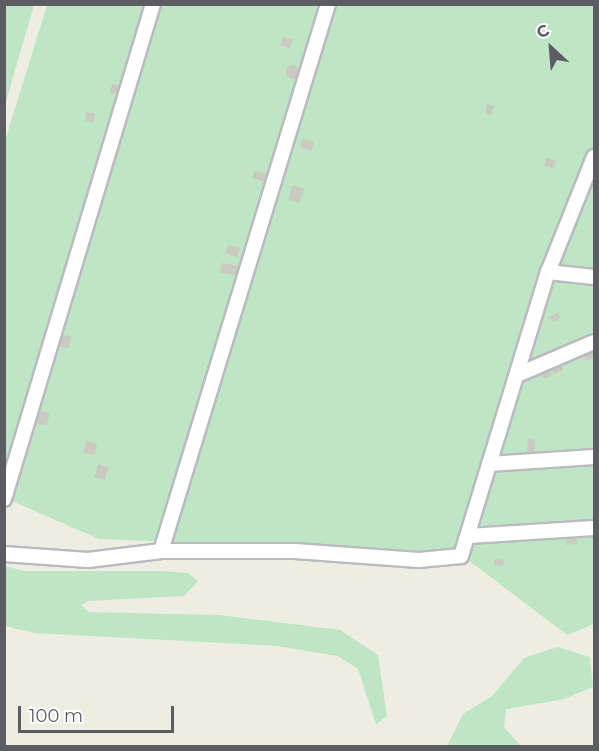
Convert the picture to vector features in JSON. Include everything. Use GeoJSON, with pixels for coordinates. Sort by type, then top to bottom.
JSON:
{"type":"FeatureCollection","features":[{"type":"Feature","properties":{"kind":"street"},"geometry":{"type":"LineString","coordinates":[[4,499],[153,4]]}},
{"type":"Feature","properties":{"kind":"street"},"geometry":{"type":"LineString","coordinates":[[161,551],[328,4]]}},
{"type":"Feature","properties":{"kind":"street"},"geometry":{"type":"LineString","coordinates":[[4,554],[88,561],[161,551],[295,551],[419,560],[461,556],[548,272],[594,157]]}},
{"type":"Feature","properties":{"kind":"street"},"geometry":{"type":"LineString","coordinates":[[548,272],[594,277]]}},
{"type":"Feature","properties":{"kind":"street"},"geometry":{"type":"LineString","coordinates":[[518,375],[594,342]]}},
{"type":"Feature","properties":{"kind":"street"},"geometry":{"type":"LineString","coordinates":[[489,464],[594,457]]}},
{"type":"Feature","properties":{"kind":"street"},"geometry":{"type":"LineString","coordinates":[[469,536],[594,528]]}},
{"type":"Feature","properties":{"kind":"green space"},"geometry":{"type":"Polygon","coordinates":[[[4,5],[34,5],[5,105],[4,5]]]}},
{"type":"Feature","properties":{"kind":"green space"},"geometry":{"type":"Polygon","coordinates":[[[47,5],[594,5],[594,624],[567,635],[459,553],[99,539],[5,498],[5,141],[47,5]]]}},
{"type":"Feature","properties":{"kind":"green space"},"geometry":{"type":"Polygon","coordinates":[[[4,566],[25,571],[163,571],[188,573],[198,581],[184,596],[88,601],[81,605],[89,612],[219,615],[340,630],[378,655],[387,716],[376,724],[358,669],[338,656],[278,646],[34,633],[5,626],[4,566]]]}},
{"type":"Feature","properties":{"kind":"green space"},"geometry":{"type":"Polygon","coordinates":[[[558,647],[590,657],[593,687],[564,699],[506,709],[504,727],[521,746],[447,746],[463,714],[492,696],[524,658],[558,647]]]}},
{"type":"Feature","properties":{"kind":"building"},"geometry":{"type":"Polygon","coordinates":[[[283,37],[293,40],[290,49],[280,46],[283,37]]]}},
{"type":"Feature","properties":{"kind":"building"},"geometry":{"type":"Polygon","coordinates":[[[293,65],[298,67],[300,72],[298,77],[293,79],[288,77],[286,72],[288,67],[293,65]]]}},
{"type":"Feature","properties":{"kind":"building"},"geometry":{"type":"Polygon","coordinates":[[[112,84],[121,86],[119,95],[110,93],[112,84]]]}},
{"type":"Feature","properties":{"kind":"building"},"geometry":{"type":"Polygon","coordinates":[[[487,104],[494,105],[491,115],[485,113],[487,104]]]}},
{"type":"Feature","properties":{"kind":"building"},"geometry":{"type":"Polygon","coordinates":[[[86,112],[95,113],[94,122],[85,121],[86,112]]]}},
{"type":"Feature","properties":{"kind":"building"},"geometry":{"type":"Polygon","coordinates":[[[303,138],[314,142],[311,151],[300,146],[303,138]]]}},
{"type":"Feature","properties":{"kind":"building"},"geometry":{"type":"Polygon","coordinates":[[[546,158],[556,161],[553,169],[544,166],[546,158]]]}},
{"type":"Feature","properties":{"kind":"building"},"geometry":{"type":"Polygon","coordinates":[[[255,170],[266,174],[264,182],[252,178],[255,170]]]}},
{"type":"Feature","properties":{"kind":"building"},"geometry":{"type":"Polygon","coordinates":[[[293,185],[304,189],[299,203],[288,199],[293,185]]]}},
{"type":"Feature","properties":{"kind":"building"},"geometry":{"type":"Polygon","coordinates":[[[228,245],[240,248],[237,257],[226,254],[228,245]]]}},
{"type":"Feature","properties":{"kind":"building"},"geometry":{"type":"Polygon","coordinates":[[[222,263],[239,266],[237,276],[220,273],[222,263]]]}},
{"type":"Feature","properties":{"kind":"building"},"geometry":{"type":"Polygon","coordinates":[[[558,312],[561,318],[552,322],[549,317],[558,312]]]}},
{"type":"Feature","properties":{"kind":"building"},"geometry":{"type":"Polygon","coordinates":[[[61,334],[72,337],[69,348],[58,346],[61,334]]]}},
{"type":"Feature","properties":{"kind":"building"},"geometry":{"type":"Polygon","coordinates":[[[594,346],[594,358],[587,361],[583,351],[594,346]]]}},
{"type":"Feature","properties":{"kind":"building"},"geometry":{"type":"Polygon","coordinates":[[[560,362],[563,370],[554,374],[550,367],[560,362]]]}},
{"type":"Feature","properties":{"kind":"building"},"geometry":{"type":"Polygon","coordinates":[[[548,368],[552,375],[544,379],[540,371],[548,368]]]}},
{"type":"Feature","properties":{"kind":"building"},"geometry":{"type":"Polygon","coordinates":[[[37,410],[50,413],[47,426],[34,423],[37,410]]]}},
{"type":"Feature","properties":{"kind":"building"},"geometry":{"type":"Polygon","coordinates":[[[528,439],[535,440],[535,452],[527,452],[528,439]]]}},
{"type":"Feature","properties":{"kind":"building"},"geometry":{"type":"Polygon","coordinates":[[[86,441],[97,444],[95,455],[83,453],[86,441]]]}},
{"type":"Feature","properties":{"kind":"building"},"geometry":{"type":"Polygon","coordinates":[[[98,464],[109,467],[105,480],[94,478],[98,464]]]}},
{"type":"Feature","properties":{"kind":"building"},"geometry":{"type":"Polygon","coordinates":[[[566,532],[576,532],[577,544],[566,545],[566,532]]]}},
{"type":"Feature","properties":{"kind":"building"},"geometry":{"type":"Polygon","coordinates":[[[495,559],[504,560],[503,566],[494,565],[495,559]]]}}]}
